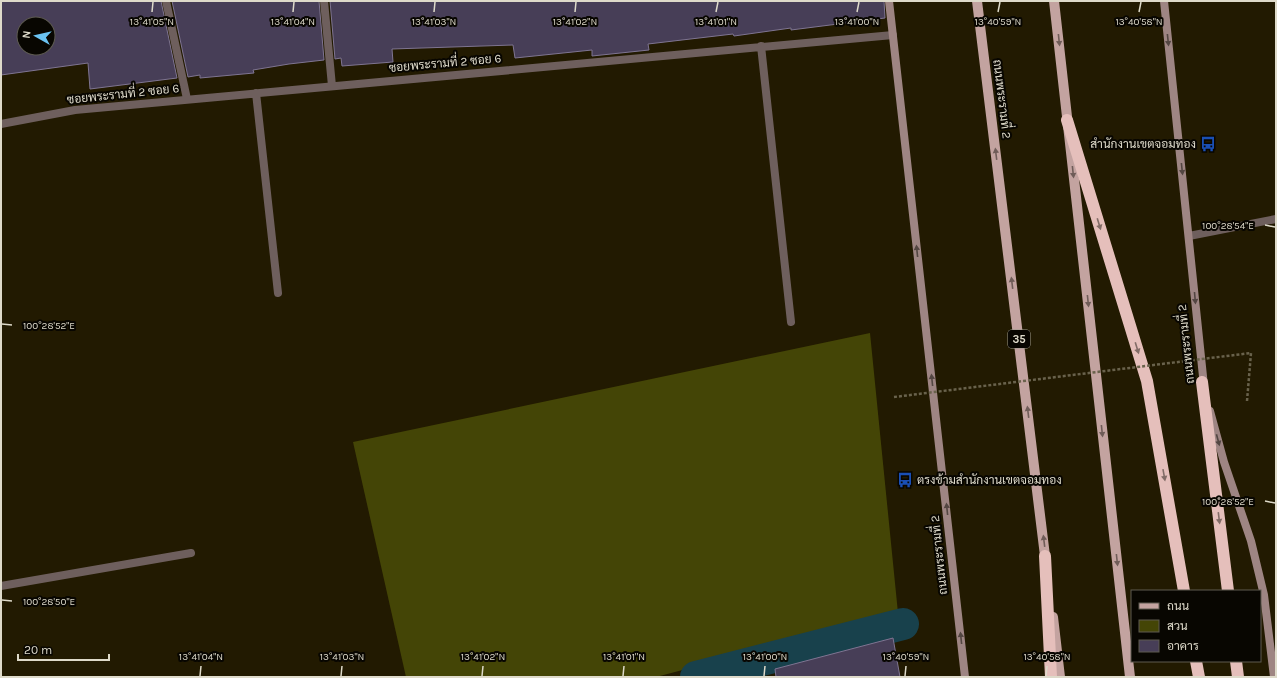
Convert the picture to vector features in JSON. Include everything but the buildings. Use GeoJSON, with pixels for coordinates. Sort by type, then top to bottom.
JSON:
{"type":"FeatureCollection","features":[{"type":"Feature","properties":{"kind":"highway"},"geometry":{"type":"LineString","coordinates":[[1067,120],[1147,380],[1184,590]]}},
{"type":"Feature","properties":{"kind":"highway"},"geometry":{"type":"LineString","coordinates":[[1202,382],[1228,590]]}},
{"type":"Feature","properties":{"kind":"highway"},"geometry":{"type":"LineString","coordinates":[[1046,556],[1051,677]]}},
{"type":"Feature","properties":{"kind":"highway"},"geometry":{"type":"LineString","coordinates":[[1196,662],[1199,677]]}},
{"type":"Feature","properties":{"kind":"highway"},"geometry":{"type":"LineString","coordinates":[[1236,662],[1238,677]]}},
{"type":"Feature","properties":{"kind":"main road","name":"ถนนพระรามที่ 2"},"geometry":{"type":"LineString","coordinates":[[889,1],[965,677]]}},
{"type":"Feature","properties":{"kind":"main road","name":"ถนนพระรามที่ 2"},"geometry":{"type":"LineString","coordinates":[[977,1],[1060,677]]}},
{"type":"Feature","properties":{"kind":"main road"},"geometry":{"type":"LineString","coordinates":[[1054,1],[1130,677]]}},
{"type":"Feature","properties":{"kind":"main road","name":"ถนนพระรามที่ 2"},"geometry":{"type":"LineString","coordinates":[[1164,1],[1189,236],[1202,382],[1224,462],[1251,541],[1264,595],[1273,644],[1274,677]]}},
{"type":"Feature","properties":{"kind":"street"},"geometry":{"type":"LineString","coordinates":[[166,1],[187,99]]}},
{"type":"Feature","properties":{"kind":"street"},"geometry":{"type":"LineString","coordinates":[[324,1],[332,86]]}},
{"type":"Feature","properties":{"kind":"street","name":"ซอยพระรามที่ 2 ซอย 6"},"geometry":{"type":"LineString","coordinates":[[1,124],[75,110],[893,35]]}},
{"type":"Feature","properties":{"kind":"street"},"geometry":{"type":"LineString","coordinates":[[761,46],[791,322]]}},
{"type":"Feature","properties":{"kind":"street"},"geometry":{"type":"LineString","coordinates":[[256,93],[278,293]]}},
{"type":"Feature","properties":{"kind":"street"},"geometry":{"type":"LineString","coordinates":[[1189,236],[1276,219]]}},
{"type":"Feature","properties":{"kind":"street"},"geometry":{"type":"LineString","coordinates":[[1,586],[191,553]]}},
{"type":"Feature","properties":{"kind":"path"},"geometry":{"type":"LineString","coordinates":[[894,397],[1251,354],[1246,401]]}},
{"type":"Feature","properties":{"kind":"green space"},"geometry":{"type":"Polygon","coordinates":[[[870,333],[898,613],[656,677],[406,677],[353,442],[870,333]]]}},
{"type":"Feature","properties":{"kind":"waterway"},"geometry":{"type":"LineString","coordinates":[[696,677],[903,624]]}},
{"type":"Feature","properties":{"kind":"place","name":"สำนักงานเขตจอมทอง"},"geometry":{"type":"Point","coordinates":[1208,144]}},
{"type":"Feature","properties":{"kind":"place","name":"ตรงข้ามสำนักงานเขตจอมทอง"},"geometry":{"type":"Point","coordinates":[905,480]}}]}
